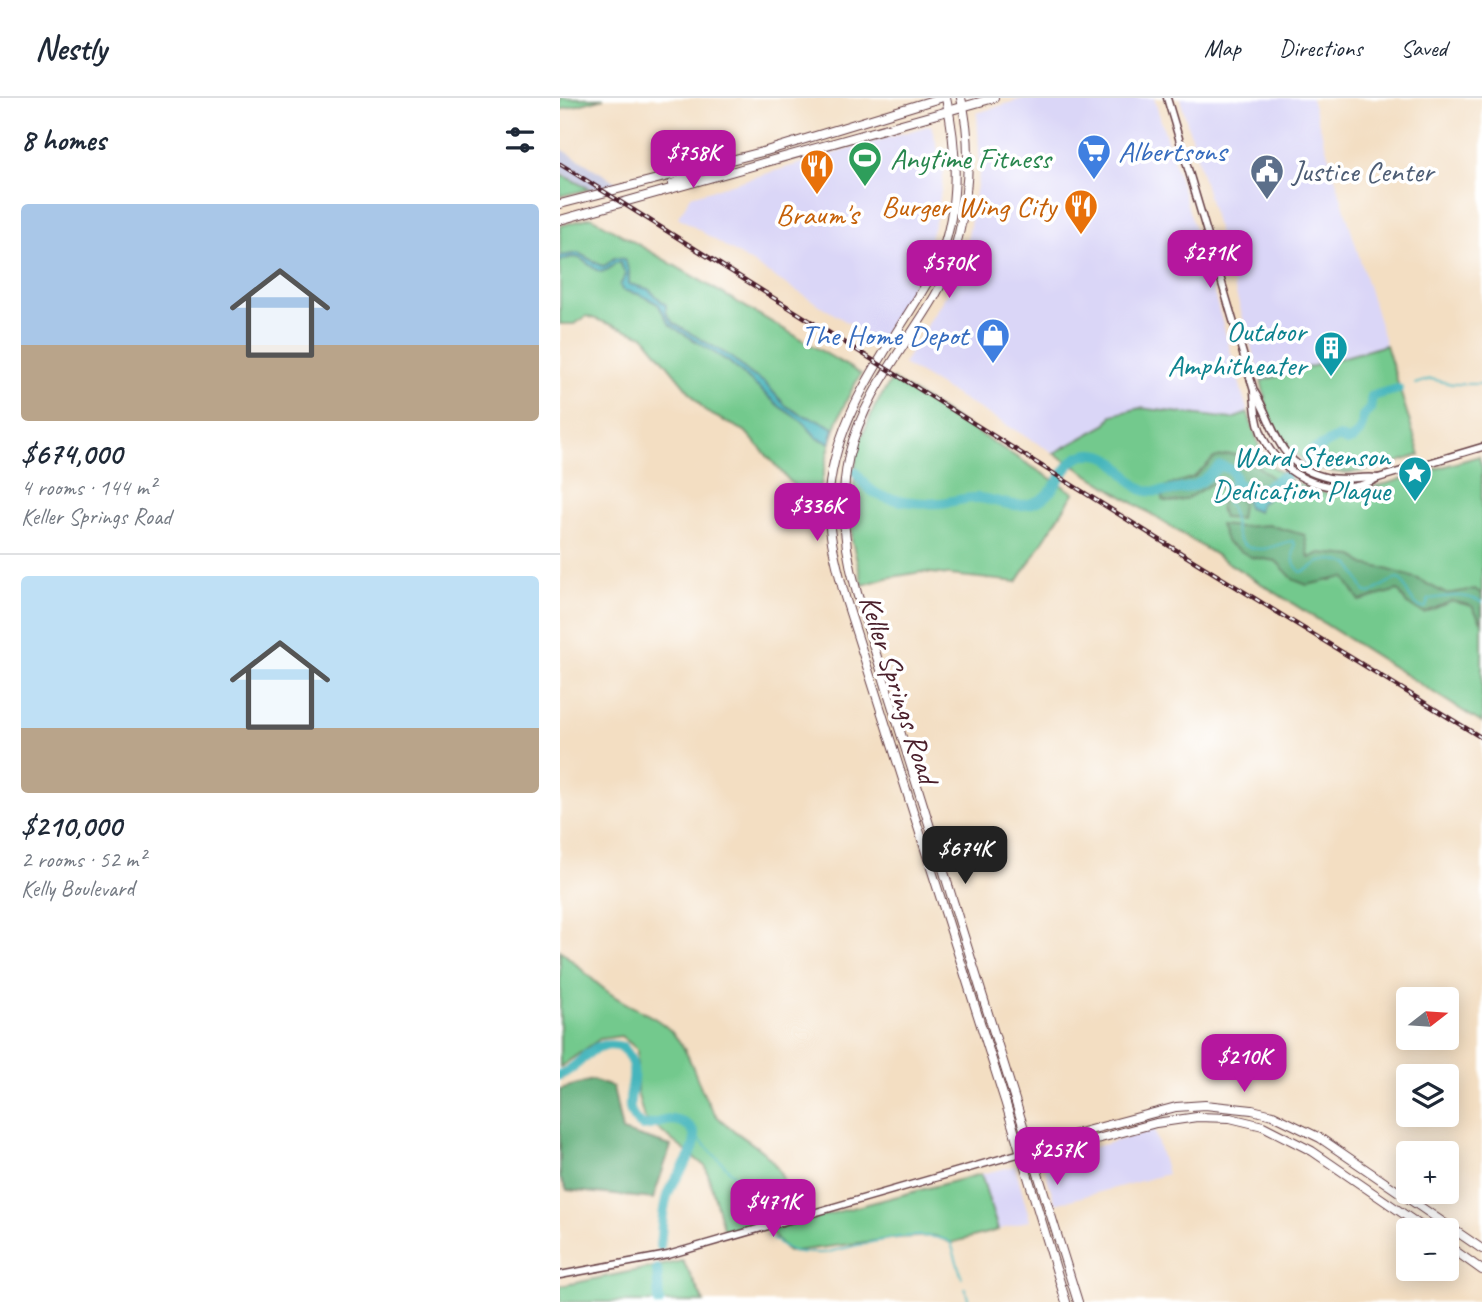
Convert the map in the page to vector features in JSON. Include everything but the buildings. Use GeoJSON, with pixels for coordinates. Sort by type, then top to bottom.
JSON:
{"type":"FeatureCollection","features":[{"type":"Feature","properties":{"kind":"main road"},"geometry":{"type":"LineString","coordinates":[[560,204],[766,151],[940,98]]}},
{"type":"Feature","properties":{"kind":"main road","name":"Keller Springs Road"},"geometry":{"type":"LineString","coordinates":[[946,98],[954,153],[951,215],[932,274],[876,362],[848,419],[837,450],[829,490],[829,510],[834,555],[845,597],[1066,1302]]}},
{"type":"Feature","properties":{"kind":"main road"},"geometry":{"type":"LineString","coordinates":[[560,219],[949,111],[962,102],[994,98]]}},
{"type":"Feature","properties":{"kind":"main road","name":"Keller Springs Road"},"geometry":{"type":"LineString","coordinates":[[962,102],[968,170],[957,234],[937,293],[888,369],[859,426],[849,454],[844,510],[846,550],[857,593],[1078,1302]]}},
{"type":"Feature","properties":{"kind":"main road"},"geometry":{"type":"LineString","coordinates":[[654,193],[695,175],[698,168]]}},
{"type":"Feature","properties":{"kind":"main road"},"geometry":{"type":"LineString","coordinates":[[903,347],[899,336],[907,314]]}},
{"type":"Feature","properties":{"kind":"main road"},"geometry":{"type":"LineString","coordinates":[[829,510],[844,510]]}},
{"type":"Feature","properties":{"kind":"main road"},"geometry":{"type":"LineString","coordinates":[[1021,1153],[1030,1146],[1176,1107],[1234,1107],[1273,1115],[1320,1138],[1482,1249]]}},
{"type":"Feature","properties":{"kind":"main road"},"geometry":{"type":"LineString","coordinates":[[1021,1153],[1033,1157],[1175,1119],[1230,1118],[1263,1126],[1312,1151],[1410,1218]]}},
{"type":"Feature","properties":{"kind":"main road"},"geometry":{"type":"LineString","coordinates":[[1119,1121],[1123,1132]]}},
{"type":"Feature","properties":{"kind":"main road"},"geometry":{"type":"LineString","coordinates":[[1459,1254],[1482,1270]]}},
{"type":"Feature","properties":{"kind":"street"},"geometry":{"type":"LineString","coordinates":[[1167,98],[1254,391],[1264,407],[1278,443],[1293,460],[1316,474],[1330,478],[1378,478],[1482,447]]}},
{"type":"Feature","properties":{"kind":"street"},"geometry":{"type":"LineString","coordinates":[[560,1275],[668,1255],[1021,1153]]}},
{"type":"Feature","properties":{"kind":"shaded area"},"geometry":{"type":"Polygon","coordinates":[[[1025,98],[1154,98],[1248,413],[1232,419],[1140,408],[1054,453],[903,364],[949,290],[967,242],[980,169],[977,113],[1025,98]]]}},
{"type":"Feature","properties":{"kind":"shaded area"},"geometry":{"type":"Polygon","coordinates":[[[1180,98],[1311,98],[1386,345],[1261,381],[1180,98]]]}},
{"type":"Feature","properties":{"kind":"shaded area"},"geometry":{"type":"Polygon","coordinates":[[[931,125],[944,170],[937,216],[919,274],[879,342],[678,217],[691,196],[931,125]]]}},
{"type":"Feature","properties":{"kind":"shaded area"},"geometry":{"type":"Polygon","coordinates":[[[560,148],[619,184],[589,189],[560,172],[560,148]]]}},
{"type":"Feature","properties":{"kind":"shaded area"},"geometry":{"type":"Polygon","coordinates":[[[1154,1130],[1167,1174],[1055,1204],[1043,1162],[1154,1130]]]}},
{"type":"Feature","properties":{"kind":"shaded area"},"geometry":{"type":"Polygon","coordinates":[[[1015,1166],[1030,1220],[998,1230],[981,1174],[1015,1166]]]}},
{"type":"Feature","properties":{"kind":"green space"},"geometry":{"type":"Polygon","coordinates":[[[560,98],[604,98],[560,110],[560,98]]]}},
{"type":"Feature","properties":{"kind":"green space"},"geometry":{"type":"Polygon","coordinates":[[[560,174],[590,189],[560,196],[560,174]]]}},
{"type":"Feature","properties":{"kind":"green space"},"geometry":{"type":"Polygon","coordinates":[[[591,217],[861,374],[838,421],[817,505],[811,505],[745,431],[706,412],[644,336],[587,316],[574,324],[560,324],[560,226],[591,217]]]}},
{"type":"Feature","properties":{"kind":"green space"},"geometry":{"type":"Polygon","coordinates":[[[1386,345],[1420,455],[1373,469],[1342,473],[1327,471],[1298,456],[1281,440],[1274,427],[1261,381],[1386,345]]]}},
{"type":"Feature","properties":{"kind":"green space"},"geometry":{"type":"Polygon","coordinates":[[[892,379],[1074,493],[1017,582],[921,572],[863,585],[852,541],[857,448],[874,408],[892,379]]]}},
{"type":"Feature","properties":{"kind":"green space"},"geometry":{"type":"Polygon","coordinates":[[[1140,408],[1232,419],[1248,413],[1260,449],[1272,466],[1309,489],[1326,493],[1362,491],[1479,456],[1482,468],[1482,723],[1054,453],[1107,424],[1112,415],[1140,408]]]}},
{"type":"Feature","properties":{"kind":"green space"},"geometry":{"type":"Polygon","coordinates":[[[1229,454],[1247,459],[1273,479],[1273,482],[1256,487],[1244,485],[1238,496],[1242,505],[1240,519],[1223,518],[1220,507],[1222,490],[1215,482],[1183,500],[1162,500],[1163,488],[1194,477],[1214,458],[1229,454]]]}},
{"type":"Feature","properties":{"kind":"green space"},"geometry":{"type":"Polygon","coordinates":[[[1220,525],[1268,525],[1305,535],[1309,558],[1320,553],[1354,556],[1364,564],[1418,579],[1446,594],[1475,589],[1482,594],[1482,623],[1472,606],[1452,601],[1424,613],[1407,604],[1398,590],[1360,601],[1344,577],[1307,585],[1294,580],[1276,561],[1251,557],[1227,543],[1220,525]]]}},
{"type":"Feature","properties":{"kind":"green space"},"geometry":{"type":"Polygon","coordinates":[[[560,950],[606,990],[657,1020],[675,1036],[687,1055],[710,1107],[728,1126],[763,1152],[778,1170],[794,1207],[791,1213],[724,1231],[706,1167],[644,1118],[637,1092],[637,1049],[621,1036],[600,1039],[560,1067],[560,950]]]}},
{"type":"Feature","properties":{"kind":"green space"},"geometry":{"type":"Polygon","coordinates":[[[592,1080],[613,1087],[622,1131],[671,1146],[653,1199],[567,1190],[560,1178],[560,1089],[592,1080]]]}},
{"type":"Feature","properties":{"kind":"green space"},"geometry":{"type":"Polygon","coordinates":[[[981,1174],[998,1230],[951,1243],[935,1236],[898,1238],[788,1252],[769,1230],[981,1174]]]}},
{"type":"Feature","properties":{"kind":"green space"},"geometry":{"type":"Polygon","coordinates":[[[683,1261],[704,1302],[560,1302],[560,1286],[683,1261]]]}},
{"type":"Feature","properties":{"kind":"water"},"geometry":{"type":"Polygon","coordinates":[[[578,253],[602,266],[614,258],[624,259],[629,270],[629,284],[648,289],[666,305],[666,312],[673,323],[731,357],[765,383],[785,405],[834,428],[830,443],[817,438],[803,422],[780,407],[729,362],[670,325],[658,304],[641,295],[622,290],[620,285],[626,275],[620,263],[615,263],[601,272],[578,258],[567,258],[560,262],[560,256],[578,253]]]}},
{"type":"Feature","properties":{"kind":"water"},"geometry":{"type":"Polygon","coordinates":[[[1277,479],[1279,484],[1272,489],[1271,496],[1260,504],[1258,512],[1248,508],[1245,500],[1252,494],[1245,490],[1245,486],[1261,489],[1277,479]]]}},
{"type":"Feature","properties":{"kind":"waterway"},"geometry":{"type":"LineString","coordinates":[[1415,384],[1431,379],[1452,384],[1482,384]]}},
{"type":"Feature","properties":{"kind":"waterway"},"geometry":{"type":"LineString","coordinates":[[1307,462],[1312,451],[1339,437],[1347,441],[1357,435],[1363,416],[1370,409],[1372,396],[1398,389]]}},
{"type":"Feature","properties":{"kind":"waterway"},"geometry":{"type":"LineString","coordinates":[[855,472],[864,484],[877,494],[908,502],[934,503],[978,498],[1016,505],[1040,500],[1053,488],[1074,460],[1090,454],[1107,457],[1134,484],[1146,491],[1194,485],[1220,466],[1232,471],[1236,483],[1258,490],[1286,475]]}},
{"type":"Feature","properties":{"kind":"waterway"},"geometry":{"type":"LineString","coordinates":[[1234,472],[1228,487],[1227,502],[1238,538],[1249,547],[1263,549],[1293,541],[1294,560],[1301,572],[1325,561],[1343,562],[1351,565],[1365,592],[1372,593],[1385,584],[1400,580],[1413,601],[1421,608],[1426,607],[1429,599],[1449,596],[1469,597],[1482,602]]}},
{"type":"Feature","properties":{"kind":"waterway"},"geometry":{"type":"LineString","coordinates":[[560,1075],[595,1049],[612,1045],[623,1047],[633,1068],[630,1106],[635,1120],[642,1126],[669,1120],[678,1121],[689,1127],[694,1135],[691,1154],[666,1199],[660,1246]]}},
{"type":"Feature","properties":{"kind":"waterway"},"geometry":{"type":"LineString","coordinates":[[693,1133],[736,1177],[738,1201],[742,1211],[753,1221]]}},
{"type":"Feature","properties":{"kind":"waterway"},"geometry":{"type":"LineString","coordinates":[[768,1235],[788,1249],[813,1253],[888,1239],[924,1236],[939,1238],[951,1243],[962,1278]]}},
{"type":"Feature","properties":{"kind":"waterway"},"geometry":{"type":"LineString","coordinates":[[657,1269],[659,1302]]}},
{"type":"Feature","properties":{"kind":"waterway"},"geometry":{"type":"LineString","coordinates":[[965,1288],[969,1302]]}},
{"type":"Feature","properties":{"kind":"railway"},"geometry":{"type":"LineString","coordinates":[[560,164],[1155,537],[1482,738]]}},
{"type":"Feature","properties":{"kind":"place","name":"Albertsons"},"geometry":{"type":"Point","coordinates":[1094,181]}},
{"type":"Feature","properties":{"kind":"place","name":"Anytime Fitness"},"geometry":{"type":"Point","coordinates":[865,188]}},
{"type":"Feature","properties":{"kind":"place","name":"Braum's"},"geometry":{"type":"Point","coordinates":[817,196]}},
{"type":"Feature","properties":{"kind":"place","name":"Justice Center"},"geometry":{"type":"Point","coordinates":[1267,201]}},
{"type":"Feature","properties":{"kind":"place","name":"Burger Wing City"},"geometry":{"type":"Point","coordinates":[1081,236]}},
{"type":"Feature","properties":{"kind":"place","name":"The Home Depot"},"geometry":{"type":"Point","coordinates":[993,365]}},
{"type":"Feature","properties":{"kind":"place","name":"Outdoor Amphitheater"},"geometry":{"type":"Point","coordinates":[1331,378]}},
{"type":"Feature","properties":{"kind":"place","name":"Ward Steenson Dedication Plaque"},"geometry":{"type":"Point","coordinates":[1415,503]}}]}
